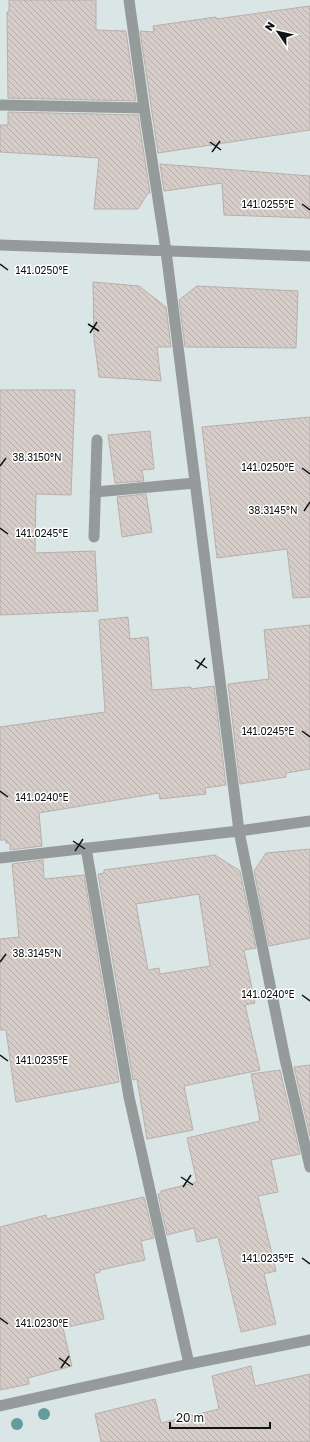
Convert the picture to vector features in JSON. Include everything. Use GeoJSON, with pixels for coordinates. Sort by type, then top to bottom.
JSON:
{"type":"FeatureCollection","features":[{"type":"Feature","properties":{"kind":"street"},"geometry":{"type":"LineString","coordinates":[[129,0],[166,251],[239,831],[285,1059],[310,1167]]}},
{"type":"Feature","properties":{"kind":"street"},"geometry":{"type":"LineString","coordinates":[[0,105],[144,108]]}},
{"type":"Feature","properties":{"kind":"street"},"geometry":{"type":"LineString","coordinates":[[0,245],[310,256]]}},
{"type":"Feature","properties":{"kind":"street"},"geometry":{"type":"LineString","coordinates":[[94,537],[97,440]]}},
{"type":"Feature","properties":{"kind":"street"},"geometry":{"type":"LineString","coordinates":[[96,492],[195,483]]}},
{"type":"Feature","properties":{"kind":"street"},"geometry":{"type":"LineString","coordinates":[[0,858],[239,831],[310,821]]}},
{"type":"Feature","properties":{"kind":"street"},"geometry":{"type":"LineString","coordinates":[[86,848],[129,1097],[189,1364]]}},
{"type":"Feature","properties":{"kind":"street"},"geometry":{"type":"LineString","coordinates":[[0,1406],[189,1364],[310,1340]]}},
{"type":"Feature","properties":{"kind":"building"},"geometry":{"type":"Polygon","coordinates":[[[9,0],[96,0],[96,30],[126,31],[136,101],[8,98],[7,12],[9,12],[9,0]]]}},
{"type":"Feature","properties":{"kind":"building"},"geometry":{"type":"Polygon","coordinates":[[[310,6],[310,130],[158,153],[140,31],[154,32],[153,26],[310,6]]]}},
{"type":"Feature","properties":{"kind":"building"},"geometry":{"type":"Polygon","coordinates":[[[8,112],[138,115],[150,193],[148,193],[138,209],[94,209],[99,158],[0,152],[0,125],[8,125],[8,112]]]}},
{"type":"Feature","properties":{"kind":"building"},"geometry":{"type":"Polygon","coordinates":[[[160,164],[310,176],[310,218],[224,215],[222,183],[164,191],[160,164]]]}},
{"type":"Feature","properties":{"kind":"building"},"geometry":{"type":"Polygon","coordinates":[[[93,282],[139,286],[166,307],[171,347],[157,347],[161,381],[99,377],[94,339],[93,282]]]}},
{"type":"Feature","properties":{"kind":"building"},"geometry":{"type":"Polygon","coordinates":[[[197,286],[298,291],[296,348],[185,347],[179,300],[197,286]]]}},
{"type":"Feature","properties":{"kind":"building"},"geometry":{"type":"Polygon","coordinates":[[[0,390],[75,390],[71,495],[36,494],[35,553],[95,551],[98,611],[0,615],[0,390]]]}},
{"type":"Feature","properties":{"kind":"building"},"geometry":{"type":"Polygon","coordinates":[[[310,417],[310,597],[293,598],[287,549],[217,558],[202,427],[310,417]]]}},
{"type":"Feature","properties":{"kind":"building"},"geometry":{"type":"Polygon","coordinates":[[[150,431],[154,469],[142,470],[144,481],[115,483],[108,435],[150,431]]]}},
{"type":"Feature","properties":{"kind":"building"},"geometry":{"type":"Polygon","coordinates":[[[146,494],[152,532],[122,537],[117,497],[146,494]]]}},
{"type":"Feature","properties":{"kind":"building"},"geometry":{"type":"Polygon","coordinates":[[[128,617],[130,639],[148,637],[152,690],[191,687],[191,689],[214,686],[226,785],[205,788],[206,794],[160,799],[159,793],[39,813],[42,846],[10,850],[10,843],[6,843],[6,840],[0,840],[0,727],[105,712],[99,620],[128,617]]]}},
{"type":"Feature","properties":{"kind":"building"},"geometry":{"type":"Polygon","coordinates":[[[310,625],[310,769],[286,773],[286,777],[240,784],[228,684],[269,679],[264,630],[310,625]]]}},
{"type":"Feature","properties":{"kind":"building"},"geometry":{"type":"Polygon","coordinates":[[[310,849],[310,938],[269,946],[254,871],[266,853],[310,849]]]}},
{"type":"Feature","properties":{"kind":"building"},"geometry":{"type":"Polygon","coordinates":[[[215,855],[240,871],[256,948],[244,950],[255,1003],[245,1005],[260,1070],[184,1086],[193,1130],[147,1139],[137,1079],[133,1080],[98,874],[104,873],[104,870],[215,855]],[[199,894],[136,904],[148,970],[159,968],[160,974],[210,966],[199,894]]]}},
{"type":"Feature","properties":{"kind":"building"},"geometry":{"type":"Polygon","coordinates":[[[43,860],[44,879],[84,875],[119,1082],[16,1102],[6,1030],[0,1030],[0,939],[19,937],[12,864],[43,860]]]}},
{"type":"Feature","properties":{"kind":"building"},"geometry":{"type":"Polygon","coordinates":[[[310,1065],[310,1136],[294,1067],[310,1065]]]}},
{"type":"Feature","properties":{"kind":"building"},"geometry":{"type":"Polygon","coordinates":[[[280,1070],[300,1154],[271,1160],[278,1192],[258,1196],[276,1271],[264,1274],[276,1324],[241,1332],[218,1237],[197,1242],[194,1228],[167,1235],[158,1194],[161,1194],[161,1191],[197,1182],[187,1138],[260,1121],[251,1074],[280,1070]]]}},
{"type":"Feature","properties":{"kind":"building"},"geometry":{"type":"Polygon","coordinates":[[[144,1197],[154,1238],[141,1241],[145,1260],[100,1270],[100,1272],[94,1274],[104,1319],[63,1328],[72,1366],[28,1378],[29,1384],[0,1390],[0,1227],[46,1215],[47,1219],[144,1197]]]}},
{"type":"Feature","properties":{"kind":"building"},"geometry":{"type":"Polygon","coordinates":[[[251,1366],[255,1386],[310,1374],[310,1442],[101,1442],[95,1414],[155,1399],[161,1423],[219,1409],[212,1376],[251,1366]]]}}]}
